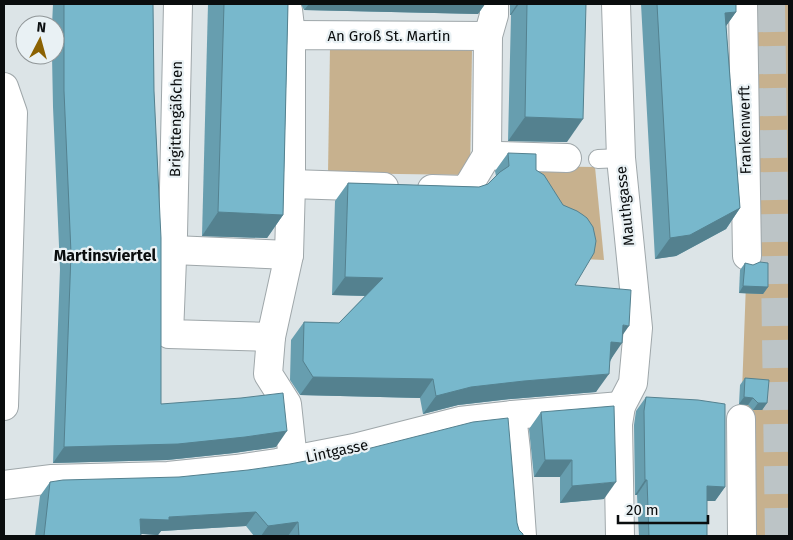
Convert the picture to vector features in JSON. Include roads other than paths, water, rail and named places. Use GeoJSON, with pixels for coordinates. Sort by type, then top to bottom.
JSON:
{"type":"FeatureCollection","features":[{"type":"Feature","properties":{"kind":"street","name":"Brigittengäßchen"},"geometry":{"type":"LineString","coordinates":[[173,242],[178,4]]}},
{"type":"Feature","properties":{"kind":"street"},"geometry":{"type":"LineString","coordinates":[[291,184],[466,190],[492,156],[488,36],[494,15],[494,4]]}},
{"type":"Feature","properties":{"kind":"street","name":"Mauthgasse"},"geometry":{"type":"LineString","coordinates":[[616,4],[610,158],[638,328],[632,382],[621,406],[618,424],[620,536]]}},
{"type":"Feature","properties":{"kind":"street","name":"Frankenwerft"},"geometry":{"type":"LineString","coordinates":[[743,4],[747,256]]}},
{"type":"Feature","properties":{"kind":"street","name":"An Groß St. Martin"},"geometry":{"type":"LineString","coordinates":[[293,460],[287,404],[268,374],[271,337],[289,255],[291,184],[289,23],[488,36]]}},
{"type":"Feature","properties":{"kind":"street"},"geometry":{"type":"LineString","coordinates":[[4,87],[12,113],[4,406]]}},
{"type":"Feature","properties":{"kind":"street"},"geometry":{"type":"LineString","coordinates":[[492,156],[567,158]]}},
{"type":"Feature","properties":{"kind":"street"},"geometry":{"type":"LineString","coordinates":[[271,337],[169,334],[173,242],[289,255]]}},
{"type":"Feature","properties":{"kind":"street","name":"Lintgasse"},"geometry":{"type":"LineString","coordinates":[[4,485],[52,479],[168,476],[236,469],[354,448],[460,421],[621,406]]}},
{"type":"Feature","properties":{"kind":"street"},"geometry":{"type":"LineString","coordinates":[[512,415],[522,536]]}},
{"type":"Feature","properties":{"kind":"street"},"geometry":{"type":"LineString","coordinates":[[741,419],[742,536]]}},
{"type":"Feature","properties":{"kind":"tunnel"},"geometry":{"type":"LineString","coordinates":[[771,4],[779,536]]}},
{"type":"Feature","properties":{"kind":"district","name":"Martinsviertel"},"geometry":{"type":"Point","coordinates":[105,255]}}]}
